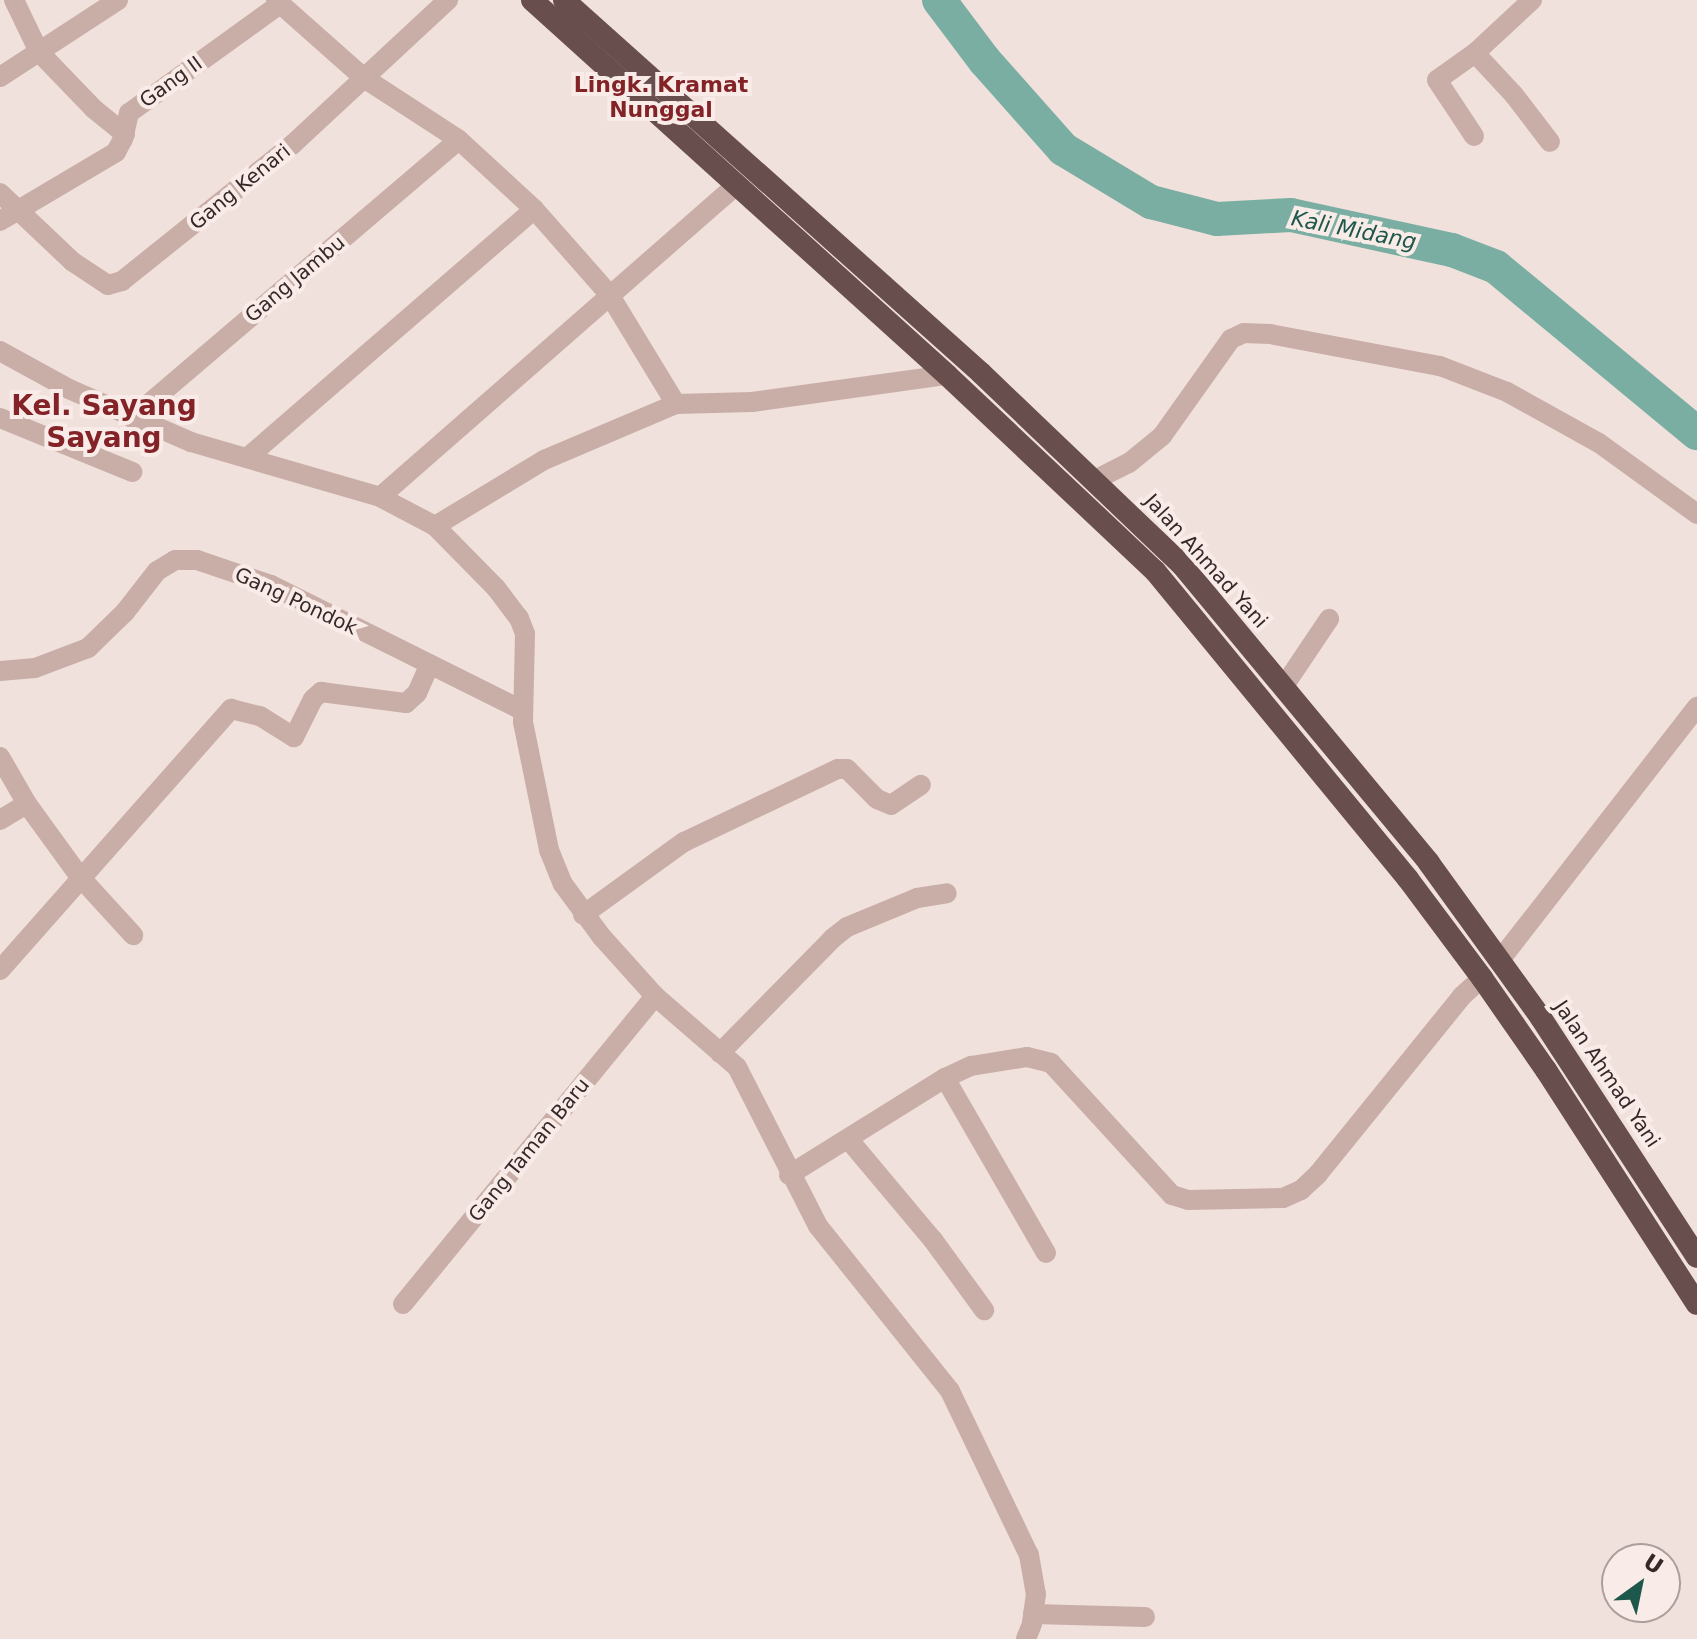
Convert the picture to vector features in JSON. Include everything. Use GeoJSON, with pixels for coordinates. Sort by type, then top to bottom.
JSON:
{"type":"FeatureCollection","features":[{"type":"Feature","properties":{"kind":"highway"},"geometry":{"type":"LineString","coordinates":[[532,0],[947,375],[1155,571],[1408,879],[1482,978],[1546,1070],[1697,1304]]}},
{"type":"Feature","properties":{"kind":"highway","name":"Jalan Ahmad Yani"},"geometry":{"type":"LineString","coordinates":[[564,0],[1008,398],[1182,565],[1429,863],[1500,960],[1697,1257]]}},
{"type":"Feature","properties":{"kind":"highway"},"geometry":{"type":"LineString","coordinates":[[991,418],[1008,398]]}},
{"type":"Feature","properties":{"kind":"highway"},"geometry":{"type":"LineString","coordinates":[[1408,879],[1429,863]]}},
{"type":"Feature","properties":{"kind":"street"},"geometry":{"type":"LineString","coordinates":[[14,0],[39,52],[94,109],[125,134]]}},
{"type":"Feature","properties":{"kind":"street"},"geometry":{"type":"LineString","coordinates":[[0,77],[118,0]]}},
{"type":"Feature","properties":{"kind":"street","name":"Gang Kenari"},"geometry":{"type":"LineString","coordinates":[[8,216],[108,285],[134,274],[293,144],[448,0]]}},
{"type":"Feature","properties":{"kind":"street"},"geometry":{"type":"LineString","coordinates":[[278,2],[364,78],[459,140],[534,209],[609,294],[676,404]]}},
{"type":"Feature","properties":{"kind":"street","name":"Gang II"},"geometry":{"type":"LineString","coordinates":[[8,216],[116,152],[125,134],[129,113],[278,2]]}},
{"type":"Feature","properties":{"kind":"street"},"geometry":{"type":"LineString","coordinates":[[1474,136],[1436,81],[1475,53],[1525,2]]}},
{"type":"Feature","properties":{"kind":"street"},"geometry":{"type":"LineString","coordinates":[[1475,53],[1514,95],[1550,142]]}},
{"type":"Feature","properties":{"kind":"street","name":"Gang Jambu"},"geometry":{"type":"LineString","coordinates":[[132,418],[459,140]]}},
{"type":"Feature","properties":{"kind":"street"},"geometry":{"type":"LineString","coordinates":[[380,497],[737,184]]}},
{"type":"Feature","properties":{"kind":"street"},"geometry":{"type":"LineString","coordinates":[[0,193],[8,216]]}},
{"type":"Feature","properties":{"kind":"street"},"geometry":{"type":"LineString","coordinates":[[247,458],[534,209]]}},
{"type":"Feature","properties":{"kind":"street"},"geometry":{"type":"LineString","coordinates":[[1095,480],[1129,463],[1162,436],[1231,339],[1244,333],[1270,334],[1440,366],[1507,392],[1599,443],[1697,514]]}},
{"type":"Feature","properties":{"kind":"street"},"geometry":{"type":"LineString","coordinates":[[0,351],[132,418],[191,442],[380,497],[435,526],[496,588],[519,618],[526,660],[522,710],[549,850],[563,884],[583,915],[655,996],[720,1053],[744,1079],[789,1175],[839,1254],[950,1391],[1029,1555],[1035,1581],[1033,1614],[1026,1639]]}},
{"type":"Feature","properties":{"kind":"street"},"geometry":{"type":"LineString","coordinates":[[435,526],[544,460],[676,404],[752,402],[947,375]]}},
{"type":"Feature","properties":{"kind":"street"},"geometry":{"type":"LineString","coordinates":[[0,418],[132,472]]}},
{"type":"Feature","properties":{"kind":"street","name":"Gang Pondok"},"geometry":{"type":"LineString","coordinates":[[0,671],[35,668],[88,648],[125,612],[157,571],[167,563],[183,559],[214,564],[271,585],[522,710]]}},
{"type":"Feature","properties":{"kind":"street"},"geometry":{"type":"LineString","coordinates":[[1284,686],[1329,619]]}},
{"type":"Feature","properties":{"kind":"street"},"geometry":{"type":"LineString","coordinates":[[0,970],[231,709],[260,716],[294,737],[313,699],[321,692],[406,703],[417,693],[429,666]]}},
{"type":"Feature","properties":{"kind":"street"},"geometry":{"type":"LineString","coordinates":[[1500,960],[1697,707]]}},
{"type":"Feature","properties":{"kind":"street"},"geometry":{"type":"LineString","coordinates":[[0,757],[27,804],[80,877],[133,935]]}},
{"type":"Feature","properties":{"kind":"street"},"geometry":{"type":"LineString","coordinates":[[583,915],[684,842],[838,769],[847,769],[877,799],[891,805],[921,785]]}},
{"type":"Feature","properties":{"kind":"street"},"geometry":{"type":"LineString","coordinates":[[0,820],[27,804]]}},
{"type":"Feature","properties":{"kind":"street"},"geometry":{"type":"LineString","coordinates":[[720,1053],[840,932],[917,898],[947,893]]}},
{"type":"Feature","properties":{"kind":"street"},"geometry":{"type":"LineString","coordinates":[[789,1175],[945,1078],[994,1060],[1027,1057],[1051,1063],[1164,1188],[1188,1200],[1271,1200],[1301,1190],[1318,1174],[1462,996],[1482,978]]}},
{"type":"Feature","properties":{"kind":"street","name":"Gang Taman Baru"},"geometry":{"type":"LineString","coordinates":[[403,1304],[655,996]]}},
{"type":"Feature","properties":{"kind":"street"},"geometry":{"type":"LineString","coordinates":[[945,1078],[1046,1253]]}},
{"type":"Feature","properties":{"kind":"street"},"geometry":{"type":"LineString","coordinates":[[849,1140],[933,1240],[984,1310]]}},
{"type":"Feature","properties":{"kind":"street"},"geometry":{"type":"LineString","coordinates":[[1033,1614],[1145,1617]]}},
{"type":"Feature","properties":{"kind":"waterway","name":"Kali Midang"},"geometry":{"type":"LineString","coordinates":[[939,0],[985,61],[1063,149],[1151,202],[1217,219],[1291,215],[1452,250],[1496,267],[1697,433]]}},
{"type":"Feature","properties":{"kind":"district","name":"Lingk. Kramat Nunggal"},"geometry":{"type":"Point","coordinates":[661,96]}},
{"type":"Feature","properties":{"kind":"district","name":"Kel. Sayang Sayang"},"geometry":{"type":"Point","coordinates":[104,422]}}]}
